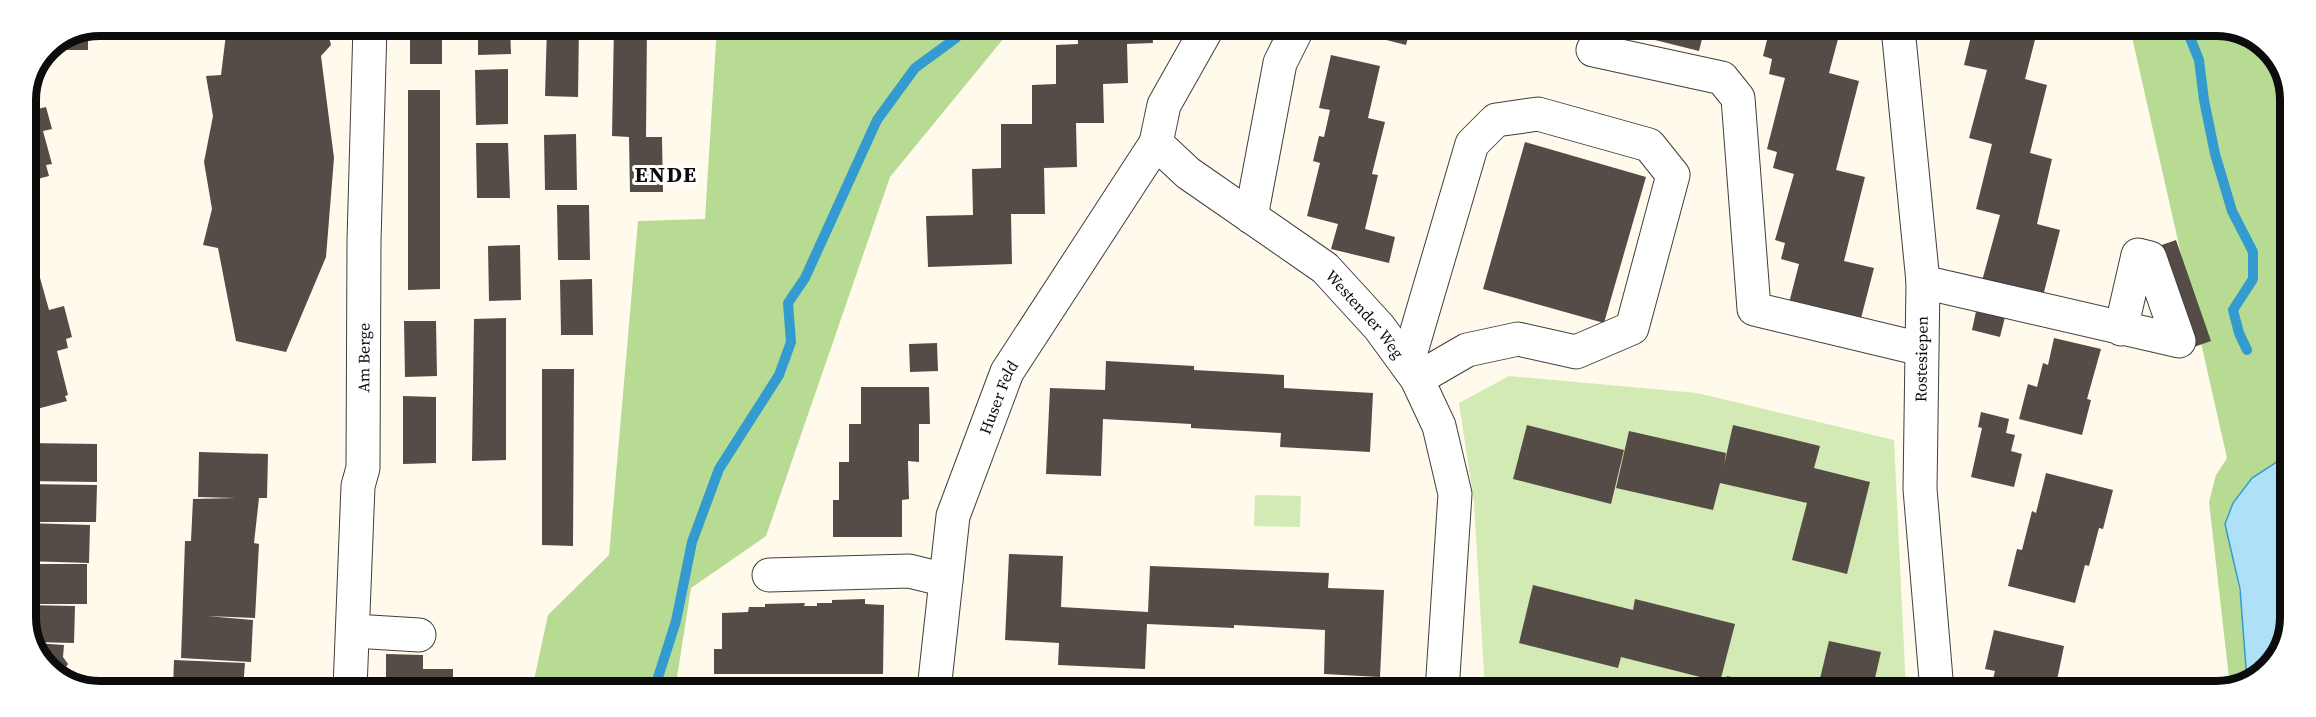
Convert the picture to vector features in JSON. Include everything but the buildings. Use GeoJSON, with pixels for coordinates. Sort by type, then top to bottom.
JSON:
{"type":"FeatureCollection","features":[{"type":"Feature","properties":{"kind":"street","name":"Am Berge"},"geometry":{"type":"LineString","coordinates":[[351,681],[358,486],[363,468],[364,241],[370,36]]}},
{"type":"Feature","properties":{"kind":"street"},"geometry":{"type":"LineString","coordinates":[[1156,143],[1164,105],[1203,36]]}},
{"type":"Feature","properties":{"kind":"street"},"geometry":{"type":"LineString","coordinates":[[1251,217],[1280,63],[1294,36]]}},
{"type":"Feature","properties":{"kind":"street","name":"Rostesiepen"},"geometry":{"type":"LineString","coordinates":[[1899,36],[1923,282],[1920,489],[1936,681]]}},
{"type":"Feature","properties":{"kind":"street"},"geometry":{"type":"LineString","coordinates":[[1593,50],[1722,78],[1738,98],[1754,309],[1921,349]]}},
{"type":"Feature","properties":{"kind":"street"},"geometry":{"type":"LineString","coordinates":[[1538,114],[1648,145],[1672,175],[1632,328],[1576,352],[1518,339],[1467,350],[1412,372],[1472,144],[1496,120],[1538,114]]}},
{"type":"Feature","properties":{"kind":"street","name":"Westender Weg"},"geometry":{"type":"LineString","coordinates":[[1156,143],[1188,173],[1325,268],[1379,327],[1412,372],[1439,426],[1455,494],[1443,681]]}},
{"type":"Feature","properties":{"kind":"street","name":"Huser Feld"},"geometry":{"type":"LineString","coordinates":[[935,681],[953,516],[1007,372],[1156,143]]}},
{"type":"Feature","properties":{"kind":"street"},"geometry":{"type":"LineString","coordinates":[[1923,282],[2121,329]]}},
{"type":"Feature","properties":{"kind":"street"},"geometry":{"type":"LineString","coordinates":[[769,575],[909,571],[946,580]]}},
{"type":"Feature","properties":{"kind":"street"},"geometry":{"type":"LineString","coordinates":[[354,631],[419,635]]}},
{"type":"Feature","properties":{"kind":"green space"},"geometry":{"type":"Polygon","coordinates":[[[716,36],[1006,36],[890,177],[766,536],[691,588],[676,681],[534,681],[548,615],[609,555],[638,221],[705,219],[716,36]]]}},
{"type":"Feature","properties":{"kind":"green space"},"geometry":{"type":"Polygon","coordinates":[[[2132,36],[2232,38],[2251,47],[2267,61],[2279,88],[2280,460],[2252,478],[2225,524],[2241,602],[2247,661],[2247,672],[2229,680],[2209,502],[2216,475],[2227,458],[2132,36]]]}},
{"type":"Feature","properties":{"kind":"green space"},"geometry":{"type":"Polygon","coordinates":[[[1509,376],[1697,393],[1894,440],[1906,681],[1484,681],[1474,502],[1459,403],[1509,376]]]}},
{"type":"Feature","properties":{"kind":"green space"},"geometry":{"type":"Polygon","coordinates":[[[1255,495],[1301,496],[1300,527],[1254,526],[1255,495]]]}},
{"type":"Feature","properties":{"kind":"water"},"geometry":{"type":"Polygon","coordinates":[[[2280,460],[2280,616],[2278,633],[2264,659],[2246,673],[2240,589],[2225,524],[2233,503],[2252,478],[2280,460]]]}},
{"type":"Feature","properties":{"kind":"waterway"},"geometry":{"type":"LineString","coordinates":[[657,681],[676,621],[692,542],[719,469],[779,375],[791,342],[788,303],[805,278],[877,120],[915,68],[957,36]]}},
{"type":"Feature","properties":{"kind":"waterway"},"geometry":{"type":"LineString","coordinates":[[2189,36],[2199,60],[2215,154],[2232,211],[2253,252],[2253,279],[2233,310],[2239,333],[2247,350]]}},
{"type":"Feature","properties":{"kind":"district","name":"ENDE"},"geometry":{"type":"Point","coordinates":[666,174]}}]}
